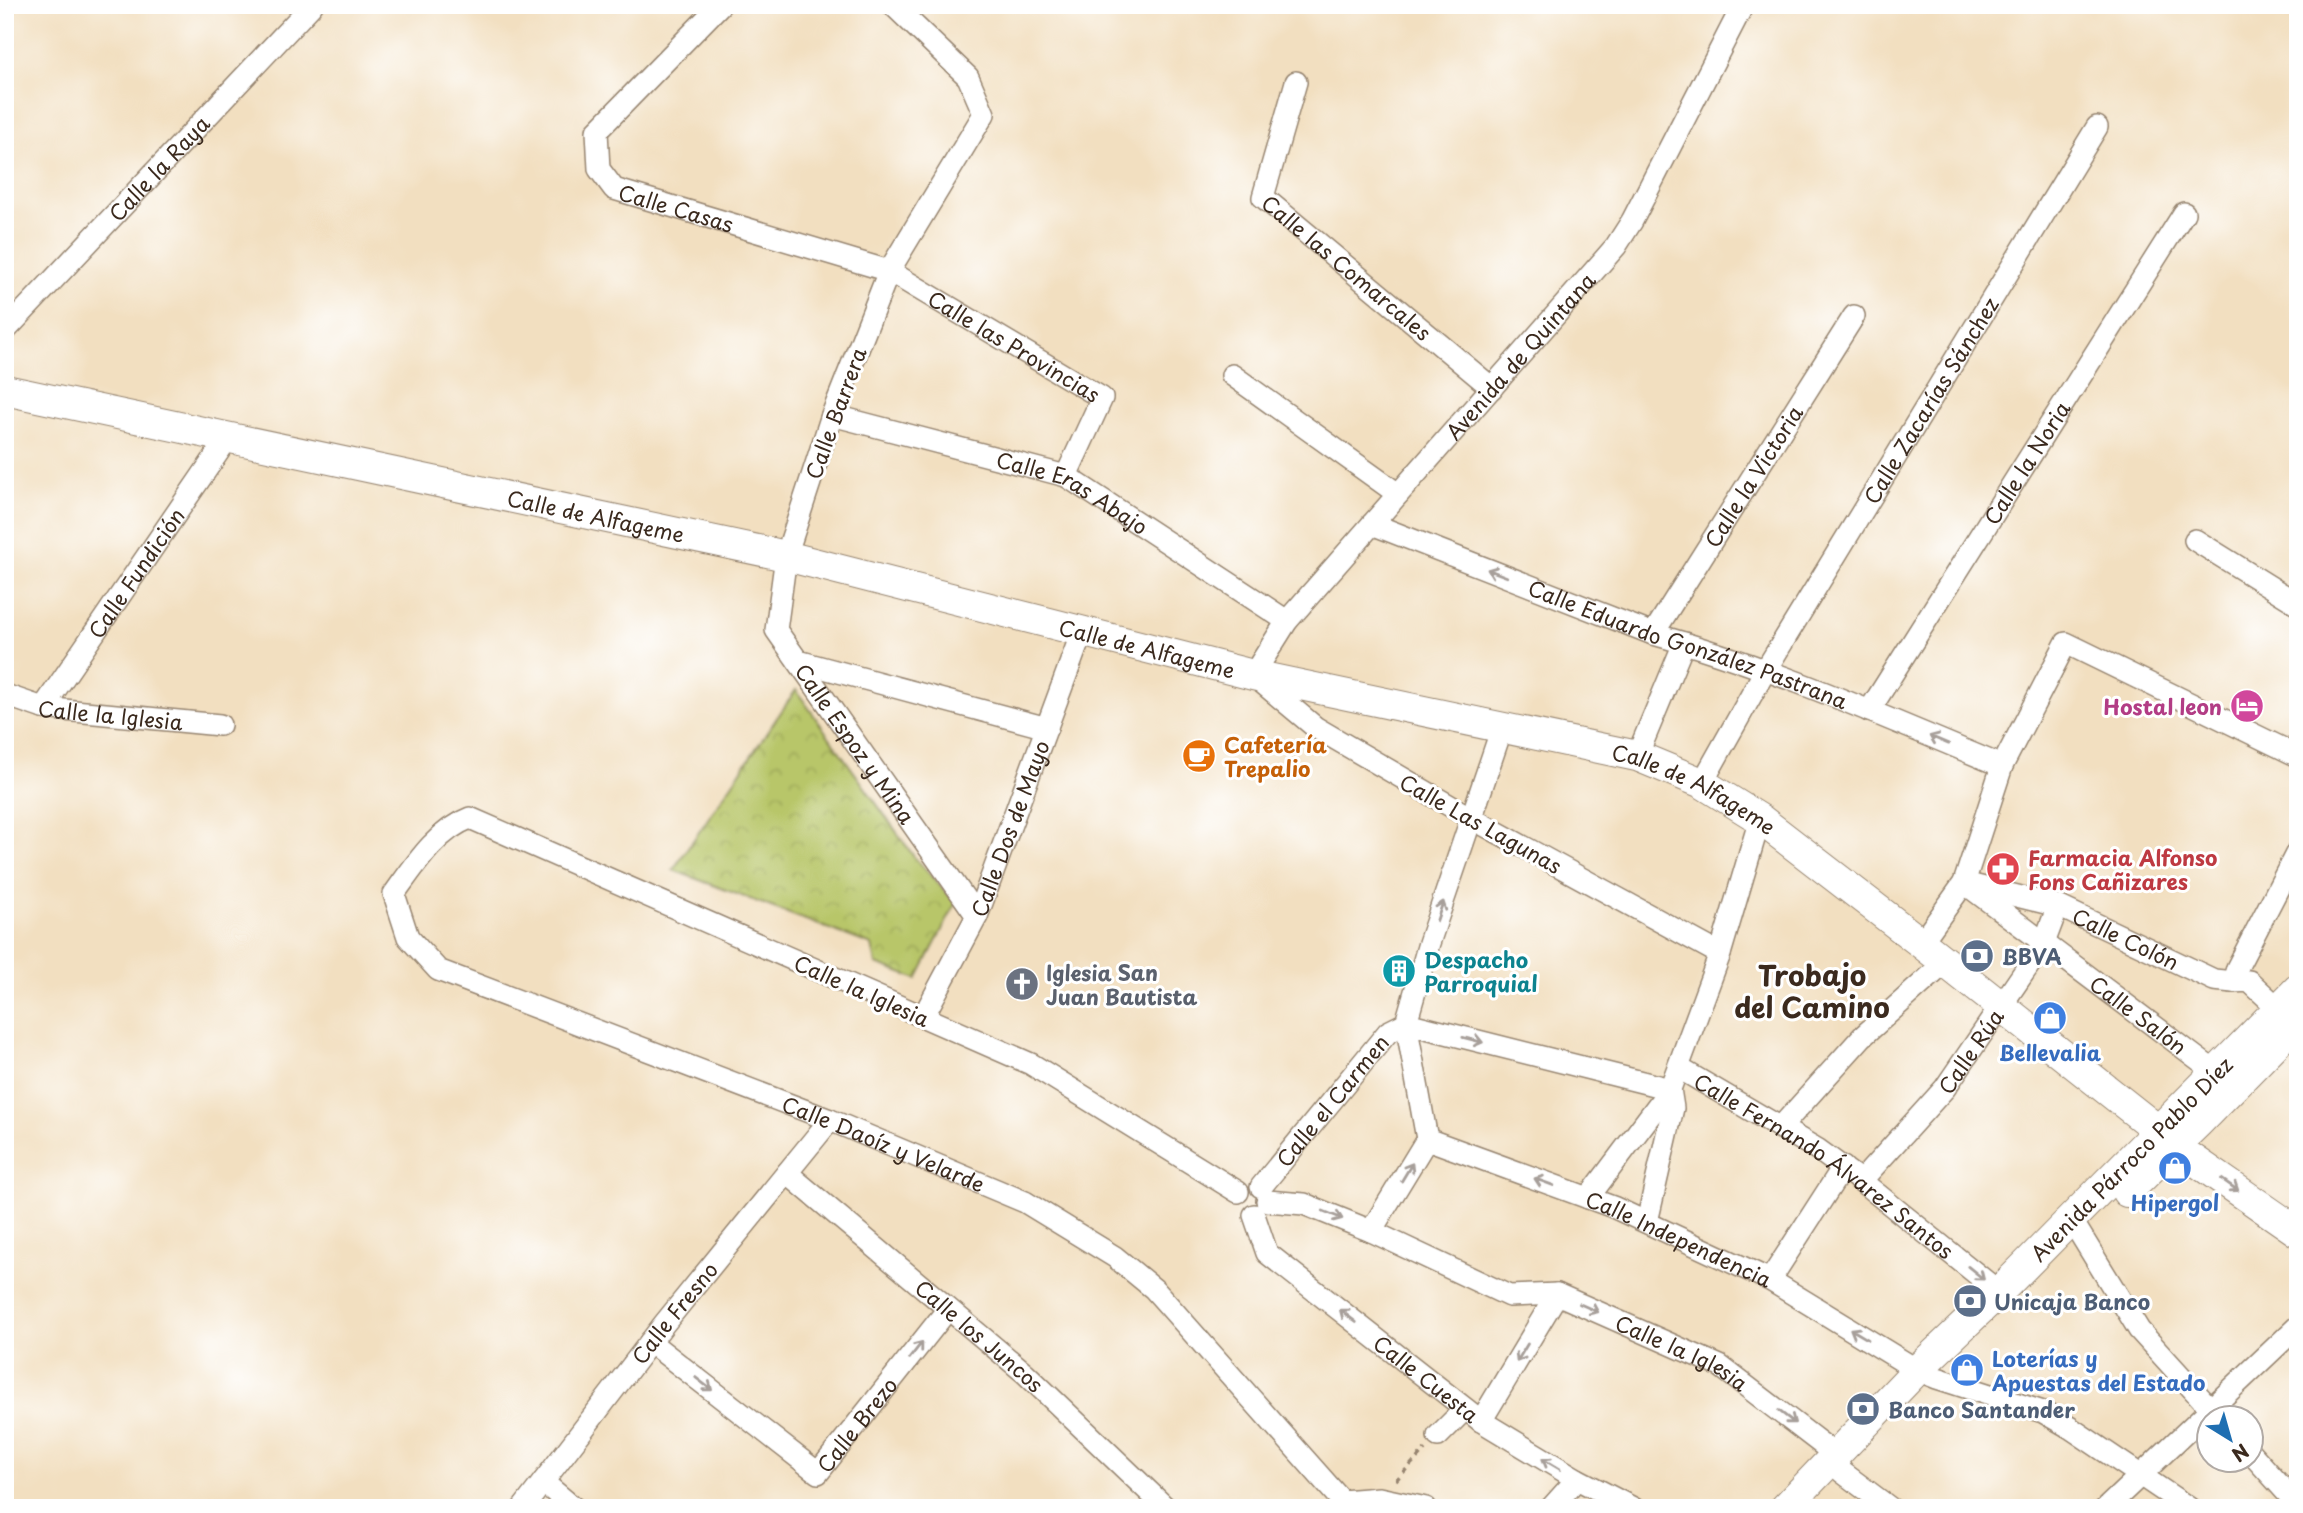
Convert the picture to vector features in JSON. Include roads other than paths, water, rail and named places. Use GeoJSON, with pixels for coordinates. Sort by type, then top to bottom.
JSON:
{"type":"FeatureCollection","features":[{"type":"Feature","properties":{"kind":"street","name":"Calle la Raya"},"geometry":{"type":"LineString","coordinates":[[5,331],[312,5]]}},
{"type":"Feature","properties":{"kind":"street","name":"Calle Casas"},"geometry":{"type":"LineString","coordinates":[[720,5],[597,131],[599,169],[614,189],[889,271]]}},
{"type":"Feature","properties":{"kind":"street","name":"Calle Barrera"},"geometry":{"type":"LineString","coordinates":[[786,556],[832,415],[889,271],[984,114],[968,77],[893,5]]}},
{"type":"Feature","properties":{"kind":"street","name":"Avenida de Quintana"},"geometry":{"type":"LineString","coordinates":[[1253,675],[1287,621],[1616,246],[1632,221],[1744,5]]}},
{"type":"Feature","properties":{"kind":"street","name":"Calle las Comarcales"},"geometry":{"type":"LineString","coordinates":[[1296,82],[1263,197],[1492,388]]}},
{"type":"Feature","properties":{"kind":"street","name":"Calle Zacarías Sánchez"},"geometry":{"type":"LineString","coordinates":[[1702,783],[1765,671],[2097,127]]}},
{"type":"Feature","properties":{"kind":"street","name":"Calle la Noria"},"geometry":{"type":"LineString","coordinates":[[1869,711],[2184,213]]}},
{"type":"Feature","properties":{"kind":"street","name":"Calle las Provincias"},"geometry":{"type":"LineString","coordinates":[[889,271],[1102,398],[1066,476]]}},
{"type":"Feature","properties":{"kind":"street","name":"Calle la Victoria"},"geometry":{"type":"LineString","coordinates":[[1653,634],[1854,316]]}},
{"type":"Feature","properties":{"kind":"street"},"geometry":{"type":"LineString","coordinates":[[1232,375],[1398,495]]}},
{"type":"Feature","properties":{"kind":"street","name":"Calle de Alfageme"},"geometry":{"type":"LineString","coordinates":[[5,390],[786,556],[1253,675],[1637,756],[1702,783],[1760,819],[1946,962],[2167,1139],[2298,1232]]}},
{"type":"Feature","properties":{"kind":"street","name":"Calle Eras Abajo"},"geometry":{"type":"LineString","coordinates":[[832,415],[1066,476],[1287,621]]}},
{"type":"Feature","properties":{"kind":"street","name":"Calle Fundición"},"geometry":{"type":"LineString","coordinates":[[43,708],[229,438]]}},
{"type":"Feature","properties":{"kind":"street","name":"Calle Eduardo González Pastrana"},"geometry":{"type":"LineString","coordinates":[[1371,524],[1653,634],[1765,671],[2002,766]]}},
{"type":"Feature","properties":{"kind":"street"},"geometry":{"type":"LineString","coordinates":[[2195,540],[2298,604]]}},
{"type":"Feature","properties":{"kind":"street","name":"Calle Espoz y Mina"},"geometry":{"type":"LineString","coordinates":[[786,556],[776,630],[977,916]]}},
{"type":"Feature","properties":{"kind":"street","name":"Calle Dos de Mayo"},"geometry":{"type":"LineString","coordinates":[[923,1017],[977,916],[1082,632]]}},
{"type":"Feature","properties":{"kind":"street"},"geometry":{"type":"LineString","coordinates":[[1637,756],[1684,643]]}},
{"type":"Feature","properties":{"kind":"street"},"geometry":{"type":"LineString","coordinates":[[1921,943],[1964,883],[2002,766],[2066,643],[2298,756]]}},
{"type":"Feature","properties":{"kind":"street"},"geometry":{"type":"LineString","coordinates":[[797,661],[1047,728]]}},
{"type":"Feature","properties":{"kind":"street","name":"Calle Las Lagunas"},"geometry":{"type":"LineString","coordinates":[[1253,675],[1315,727],[1471,818],[1720,954]]}},
{"type":"Feature","properties":{"kind":"street","name":"Calle la Iglesia"},"geometry":{"type":"LineString","coordinates":[[5,695],[43,708],[220,725]]}},
{"type":"Feature","properties":{"kind":"street","name":"Calle el Carmen"},"geometry":{"type":"LineString","coordinates":[[1261,1201],[1388,1032],[1406,1023],[1429,943],[1502,728]]}},
{"type":"Feature","properties":{"kind":"street","name":"Calle la Iglesia"},"geometry":{"type":"LineString","coordinates":[[470,818],[1031,1064],[1238,1192],[1246,1185],[1256,1185],[1261,1201],[1304,1204],[1371,1231],[1509,1296],[1540,1323]]}},
{"type":"Feature","properties":{"kind":"street","name":"Calle Daoíz y Velarde"},"geometry":{"type":"LineString","coordinates":[[470,818],[456,823],[422,854],[394,894],[408,937],[438,970],[830,1120],[1025,1202],[1115,1256],[1154,1289],[1338,1505],[1380,1497],[1426,1508]]}},
{"type":"Feature","properties":{"kind":"street"},"geometry":{"type":"LineString","coordinates":[[1588,1198],[1670,1089],[1720,954],[1760,819]]}},
{"type":"Feature","properties":{"kind":"street"},"geometry":{"type":"LineString","coordinates":[[2233,982],[2237,968],[2298,850]]}},
{"type":"Feature","properties":{"kind":"street","name":"Calle Colón"},"geometry":{"type":"LineString","coordinates":[[1964,883],[2058,906],[2214,980],[2249,981],[2291,1006]]}},
{"type":"Feature","properties":{"kind":"street","name":"Calle Salón"},"geometry":{"type":"LineString","coordinates":[[1964,883],[2214,1072]]}},
{"type":"Feature","properties":{"kind":"street","name":"Calle Rúa"},"geometry":{"type":"LineString","coordinates":[[1861,1181],[1945,1088],[2044,943],[2058,906]]}},
{"type":"Feature","properties":{"kind":"street"},"geometry":{"type":"LineString","coordinates":[[1780,1128],[1862,1037],[1946,962]]}},
{"type":"Feature","properties":{"kind":"street"},"geometry":{"type":"LineString","coordinates":[[2167,1139],[2274,1029],[2291,1006]]}},
{"type":"Feature","properties":{"kind":"street","name":"Avenida Párroco Pablo Díez"},"geometry":{"type":"LineString","coordinates":[[1785,1508],[1838,1463],[2167,1139],[2214,1072],[2291,1006]]}},
{"type":"Feature","properties":{"kind":"street"},"geometry":{"type":"LineString","coordinates":[[1371,1231],[1427,1139],[1406,1023]]}},
{"type":"Feature","properties":{"kind":"street","name":"Calle Fernando Álvarez Santos"},"geometry":{"type":"LineString","coordinates":[[1406,1023],[1670,1089]]}},
{"type":"Feature","properties":{"kind":"street","name":"Calle Fernando Álvarez Santos"},"geometry":{"type":"LineString","coordinates":[[1679,1068],[1818,1149],[1999,1292]]}},
{"type":"Feature","properties":{"kind":"street"},"geometry":{"type":"LineString","coordinates":[[1647,1222],[1673,1108],[1670,1089]]}},
{"type":"Feature","properties":{"kind":"street","name":"Calle Fresno"},"geometry":{"type":"LineString","coordinates":[[523,1508],[650,1342],[830,1120]]}},
{"type":"Feature","properties":{"kind":"street","name":"Calle Independencia"},"geometry":{"type":"LineString","coordinates":[[1427,1139],[1647,1222],[1770,1280],[1927,1374],[2043,1412],[2189,1508]]}},
{"type":"Feature","properties":{"kind":"street"},"geometry":{"type":"LineString","coordinates":[[1770,1280],[1843,1167]]}},
{"type":"Feature","properties":{"kind":"street","name":"Calle los Juncos"},"geometry":{"type":"LineString","coordinates":[[787,1173],[1025,1373],[1166,1508]]}},
{"type":"Feature","properties":{"kind":"street","name":"Calle Cuesta"},"geometry":{"type":"LineString","coordinates":[[1261,1201],[1267,1253],[1473,1415],[1577,1479],[1633,1508]]}},
{"type":"Feature","properties":{"kind":"street"},"geometry":{"type":"LineString","coordinates":[[2076,1227],[2139,1330],[2207,1404]]}},
{"type":"Feature","properties":{"kind":"street","name":"Avenida Párroco Pablo Díez"},"geometry":{"type":"LineString","coordinates":[[1927,1374],[1999,1292],[2076,1227]]}},
{"type":"Feature","properties":{"kind":"street"},"geometry":{"type":"LineString","coordinates":[[1438,1436],[1473,1415],[1540,1323],[1557,1294]]}},
{"type":"Feature","properties":{"kind":"street","name":"Calle la Iglesia"},"geometry":{"type":"LineString","coordinates":[[1509,1296],[1557,1294],[1720,1366],[1890,1508]]}},
{"type":"Feature","properties":{"kind":"street","name":"Calle Brezo"},"geometry":{"type":"LineString","coordinates":[[650,1342],[818,1473],[948,1309]]}},
{"type":"Feature","properties":{"kind":"street"},"geometry":{"type":"LineString","coordinates":[[2222,1404],[2245,1375],[2298,1326]]}},
{"type":"Feature","properties":{"kind":"street"},"geometry":{"type":"LineString","coordinates":[[2106,1508],[2194,1431]]}},
{"type":"Feature","properties":{"kind":"street","name":"Avenida Párroco Pablo Díez"},"geometry":{"type":"LineString","coordinates":[[1809,1508],[1838,1463]]}},
{"type":"Feature","properties":{"kind":"street"},"geometry":{"type":"LineString","coordinates":[[2264,1464],[2293,1490]]}},
{"type":"Feature","properties":{"kind":"street"},"geometry":{"type":"LineString","coordinates":[[1551,1508],[1577,1479]]}},
{"type":"Feature","properties":{"kind":"street"},"geometry":{"type":"LineString","coordinates":[[542,1482],[575,1508]]}},
{"type":"Feature","properties":{"kind":"place","name":"Hostal leon"},"geometry":{"type":"Point","coordinates":[2247,706]}},
{"type":"Feature","properties":{"kind":"place","name":"Cafetería Trepalio"},"geometry":{"type":"Point","coordinates":[1199,756]}},
{"type":"Feature","properties":{"kind":"place","name":"Farmacia Alfonso Fons Cañizares"},"geometry":{"type":"Point","coordinates":[2003,869]}},
{"type":"Feature","properties":{"kind":"place","name":"BBVA"},"geometry":{"type":"Point","coordinates":[1977,956]}},
{"type":"Feature","properties":{"kind":"place","name":"Despacho Parroquial"},"geometry":{"type":"Point","coordinates":[1399,971]}},
{"type":"Feature","properties":{"kind":"place","name":"Iglesia San Juan Bautista"},"geometry":{"type":"Point","coordinates":[1022,984]}},
{"type":"Feature","properties":{"kind":"place","name":"Bellevalia"},"geometry":{"type":"Point","coordinates":[2050,1018]}},
{"type":"Feature","properties":{"kind":"place","name":"Hipergol"},"geometry":{"type":"Point","coordinates":[2175,1168]}},
{"type":"Feature","properties":{"kind":"place","name":"Unicaja Banco"},"geometry":{"type":"Point","coordinates":[1970,1301]}},
{"type":"Feature","properties":{"kind":"place","name":"Loterías y Apuestas del Estado"},"geometry":{"type":"Point","coordinates":[1967,1370]}},
{"type":"Feature","properties":{"kind":"place","name":"Banco Santander"},"geometry":{"type":"Point","coordinates":[1863,1409]}},
{"type":"Feature","properties":{"kind":"district","name":"Trobajo del Camino"},"geometry":{"type":"Point","coordinates":[1812,990]}}]}
